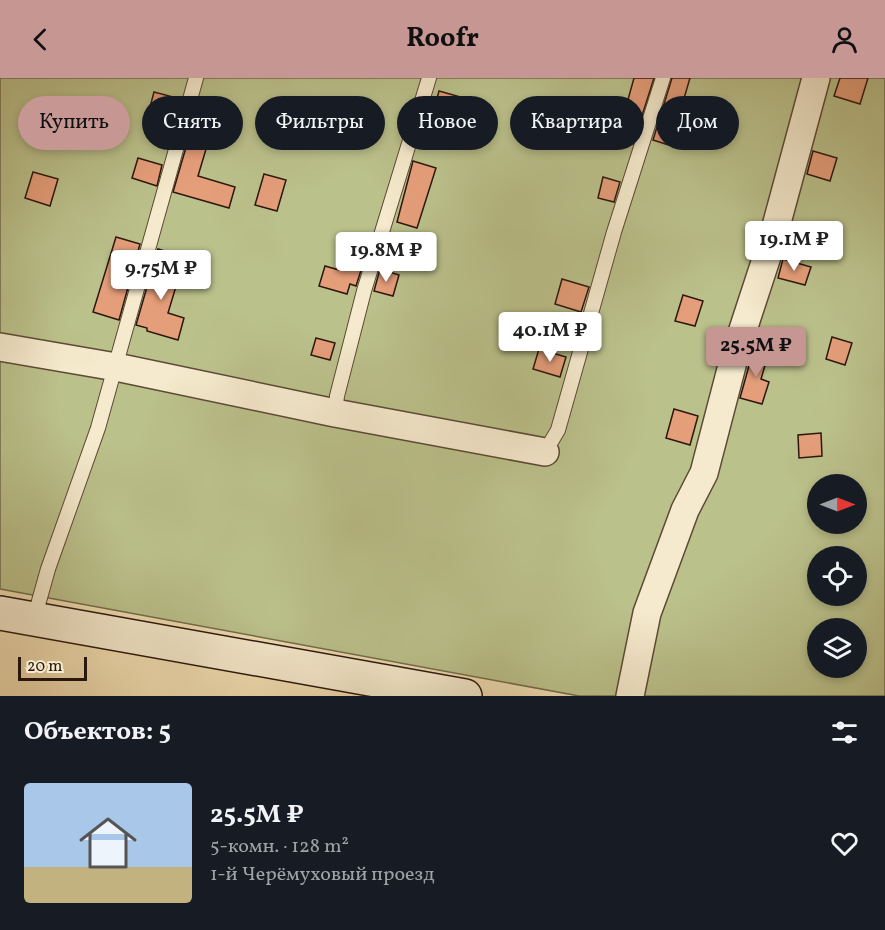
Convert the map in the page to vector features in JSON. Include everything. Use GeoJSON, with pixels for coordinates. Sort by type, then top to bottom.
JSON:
{"type":"FeatureCollection","features":[{"type":"Feature","properties":{"kind":"main road"},"geometry":{"type":"LineString","coordinates":[[0,613],[465,696]]}},
{"type":"Feature","properties":{"kind":"street"},"geometry":{"type":"LineString","coordinates":[[630,696],[647,613],[685,510],[704,473],[735,354],[772,241],[816,78]]}},
{"type":"Feature","properties":{"kind":"street"},"geometry":{"type":"LineString","coordinates":[[0,347],[116,367],[335,413],[545,452]]}},
{"type":"Feature","properties":{"kind":"lane"},"geometry":{"type":"LineString","coordinates":[[34,619],[48,569],[98,428],[196,78]]}},
{"type":"Feature","properties":{"kind":"lane"},"geometry":{"type":"LineString","coordinates":[[335,413],[337,396],[364,291],[429,78]]}},
{"type":"Feature","properties":{"kind":"lane"},"geometry":{"type":"LineString","coordinates":[[545,452],[558,430],[614,232],[663,78]]}},
{"type":"Feature","properties":{"kind":"green space"},"geometry":{"type":"Polygon","coordinates":[[[0,78],[885,78],[885,696],[579,696],[0,589],[0,78]]]}},
{"type":"Feature","properties":{"kind":"building"},"geometry":{"type":"Polygon","coordinates":[[[634,78],[654,78],[644,109],[644,96],[629,96],[634,78]]]}},
{"type":"Feature","properties":{"kind":"building"},"geometry":{"type":"Polygon","coordinates":[[[672,78],[690,78],[685,96],[666,96],[672,78]]]}},
{"type":"Feature","properties":{"kind":"building"},"geometry":{"type":"Polygon","coordinates":[[[840,78],[868,78],[860,104],[834,96],[840,78]]]}},
{"type":"Feature","properties":{"kind":"building"},"geometry":{"type":"Polygon","coordinates":[[[439,91],[457,96],[438,96],[439,91]]]}},
{"type":"Feature","properties":{"kind":"building"},"geometry":{"type":"Polygon","coordinates":[[[154,92],[169,96],[153,96],[154,92]]]}},
{"type":"Feature","properties":{"kind":"building"},"geometry":{"type":"Polygon","coordinates":[[[185,150],[206,150],[198,176],[235,187],[229,208],[173,192],[185,150]]]}},
{"type":"Feature","properties":{"kind":"building"},"geometry":{"type":"Polygon","coordinates":[[[813,151],[837,158],[830,181],[807,174],[813,151]]]}},
{"type":"Feature","properties":{"kind":"building"},"geometry":{"type":"Polygon","coordinates":[[[138,158],[162,165],[157,186],[132,178],[138,158]]]}},
{"type":"Feature","properties":{"kind":"building"},"geometry":{"type":"Polygon","coordinates":[[[413,161],[436,168],[417,228],[397,222],[413,161]]]}},
{"type":"Feature","properties":{"kind":"building"},"geometry":{"type":"Polygon","coordinates":[[[33,172],[58,179],[50,206],[25,198],[33,172]]]}},
{"type":"Feature","properties":{"kind":"building"},"geometry":{"type":"Polygon","coordinates":[[[264,174],[286,180],[277,211],[255,205],[264,174]]]}},
{"type":"Feature","properties":{"kind":"building"},"geometry":{"type":"Polygon","coordinates":[[[603,177],[620,182],[614,202],[598,198],[603,177]]]}},
{"type":"Feature","properties":{"kind":"building"},"geometry":{"type":"Polygon","coordinates":[[[116,237],[140,244],[119,320],[93,312],[116,237]]]}},
{"type":"Feature","properties":{"kind":"building"},"geometry":{"type":"Polygon","coordinates":[[[158,249],[168,252],[164,268],[180,273],[168,313],[184,318],[178,340],[147,331],[147,328],[136,325],[158,249]]]}},
{"type":"Feature","properties":{"kind":"building"},"geometry":{"type":"Polygon","coordinates":[[[342,259],[363,264],[356,286],[350,284],[347,294],[319,286],[325,266],[339,270],[342,259]]]}},
{"type":"Feature","properties":{"kind":"building"},"geometry":{"type":"Polygon","coordinates":[[[783,259],[811,267],[805,285],[778,278],[783,259]]]}},
{"type":"Feature","properties":{"kind":"building"},"geometry":{"type":"Polygon","coordinates":[[[380,269],[399,275],[393,296],[374,291],[380,269]]]}},
{"type":"Feature","properties":{"kind":"building"},"geometry":{"type":"Polygon","coordinates":[[[562,279],[589,287],[581,312],[555,304],[562,279]]]}},
{"type":"Feature","properties":{"kind":"building"},"geometry":{"type":"Polygon","coordinates":[[[683,295],[703,301],[695,326],[675,321],[683,295]]]}},
{"type":"Feature","properties":{"kind":"building"},"geometry":{"type":"Polygon","coordinates":[[[832,337],[852,343],[845,365],[826,359],[832,337]]]}},
{"type":"Feature","properties":{"kind":"building"},"geometry":{"type":"Polygon","coordinates":[[[316,338],[335,343],[330,360],[311,355],[316,338]]]}},
{"type":"Feature","properties":{"kind":"building"},"geometry":{"type":"Polygon","coordinates":[[[754,348],[769,352],[761,379],[769,382],[762,404],[740,398],[754,348]]]}},
{"type":"Feature","properties":{"kind":"building"},"geometry":{"type":"Polygon","coordinates":[[[539,349],[566,357],[560,377],[533,369],[539,349]]]}},
{"type":"Feature","properties":{"kind":"building"},"geometry":{"type":"Polygon","coordinates":[[[674,409],[698,416],[690,445],[666,438],[674,409]]]}},
{"type":"Feature","properties":{"kind":"building"},"geometry":{"type":"Polygon","coordinates":[[[821,433],[822,456],[799,458],[798,435],[821,433]]]}}]}
